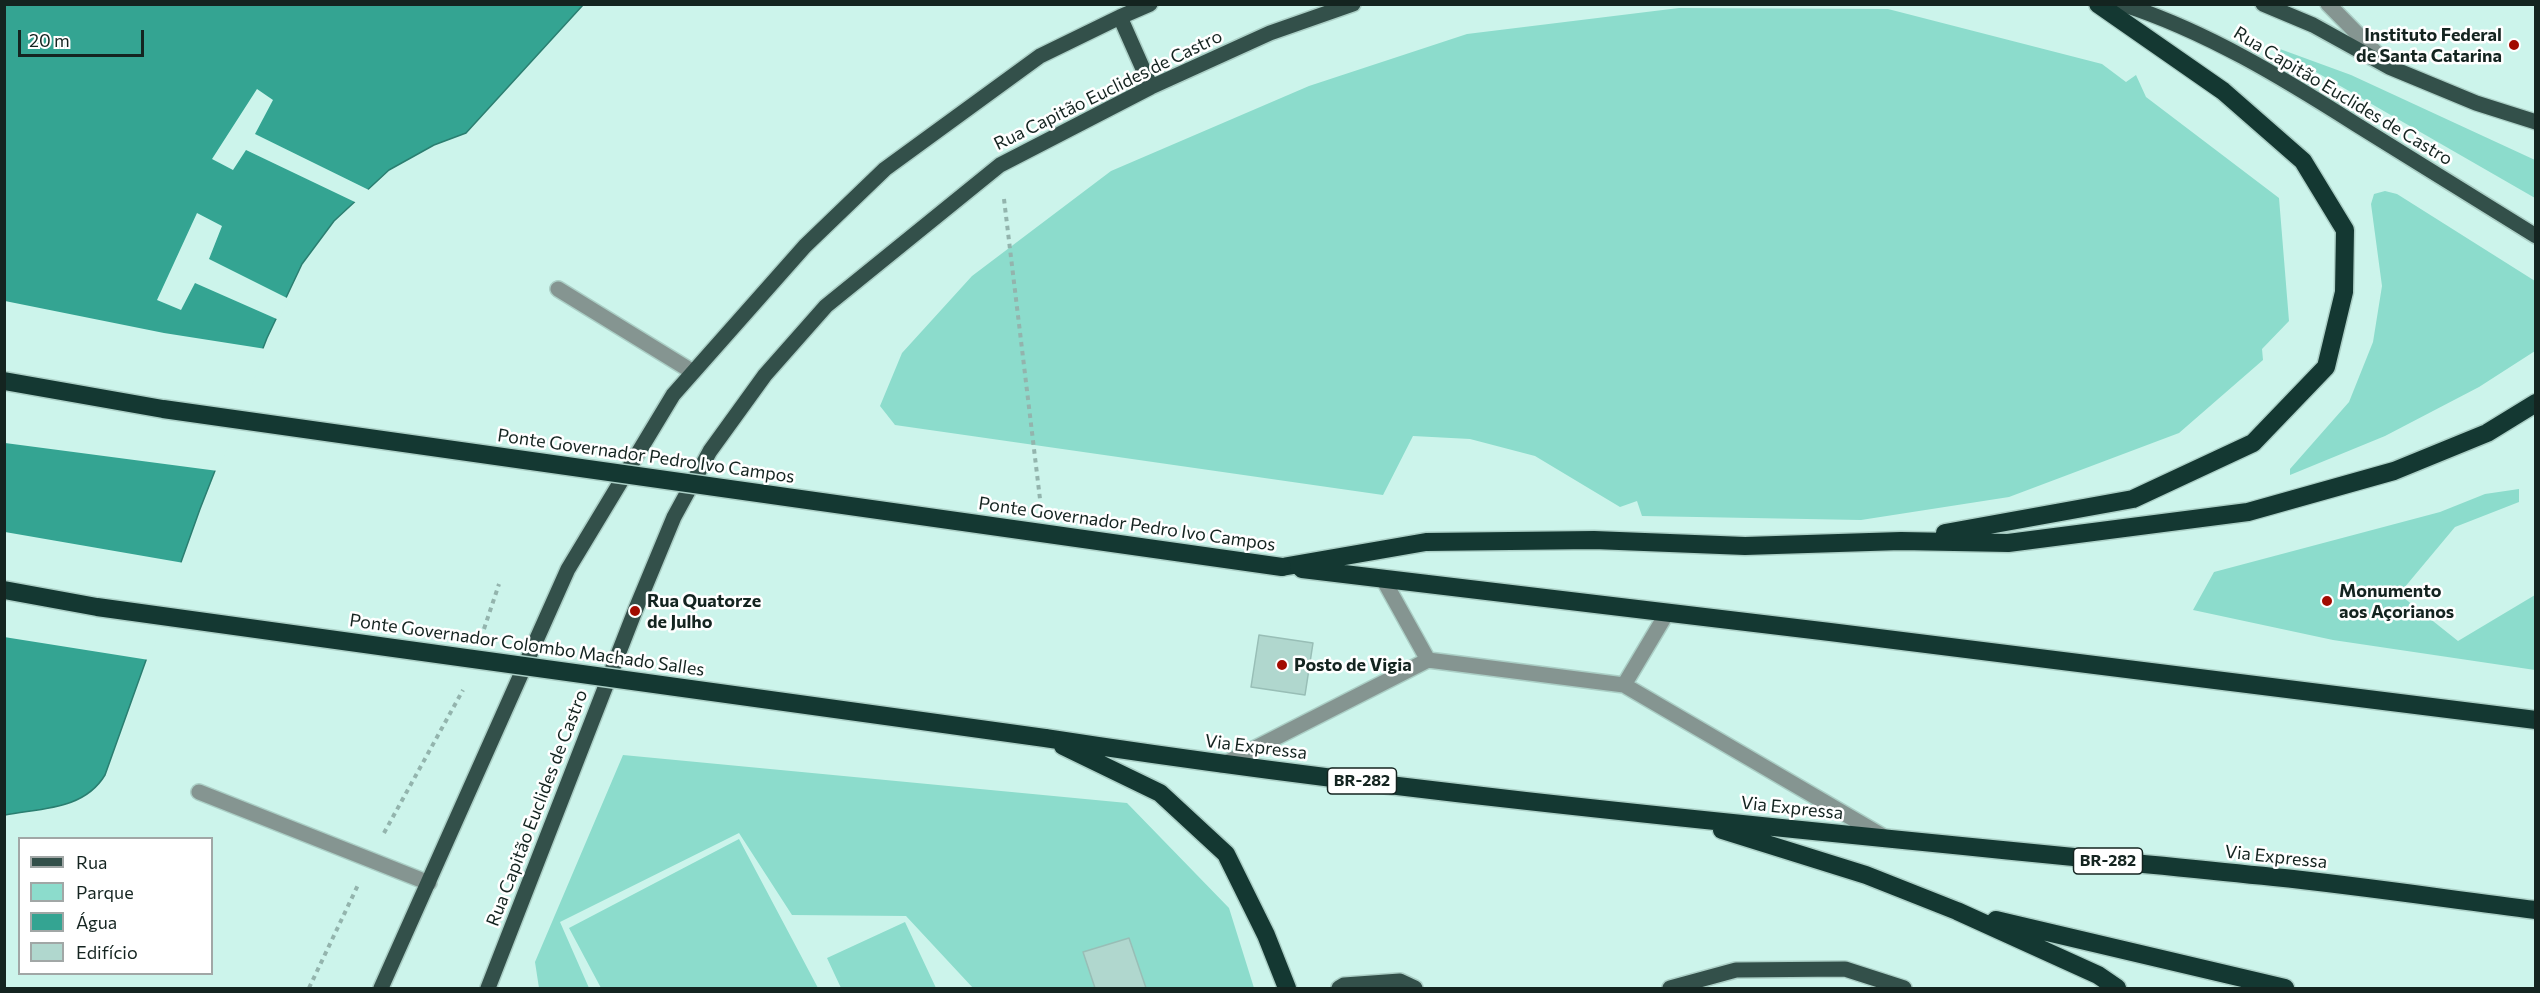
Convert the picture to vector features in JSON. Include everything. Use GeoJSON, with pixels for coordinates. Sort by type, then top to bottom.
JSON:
{"type":"FeatureCollection","features":[{"type":"Feature","properties":{"kind":"highway"},"geometry":{"type":"LineString","coordinates":[[1901,541],[2133,499],[2253,443],[2326,367],[2344,292],[2344,230],[2303,161],[2223,91],[2098,4]]}},
{"type":"Feature","properties":{"kind":"highway","name":"Ponte Governador Pedro Ivo Campos"},"geometry":{"type":"LineString","coordinates":[[4,381],[163,409],[1282,567]]}},
{"type":"Feature","properties":{"kind":"highway"},"geometry":{"type":"LineString","coordinates":[[1282,567],[1426,542],[1594,540],[1745,546],[1901,541],[2008,543],[2248,512],[2394,471],[2487,434],[2535,403]]}},
{"type":"Feature","properties":{"kind":"highway"},"geometry":{"type":"LineString","coordinates":[[1282,567],[2535,720]]}},
{"type":"Feature","properties":{"kind":"highway","name":"Ponte Governador Colombo Machado Salles"},"geometry":{"type":"LineString","coordinates":[[4,590],[97,607],[1045,738]]}},
{"type":"Feature","properties":{"kind":"highway"},"geometry":{"type":"LineString","coordinates":[[1045,738],[1160,793],[1226,854],[1266,935],[1287,988]]}},
{"type":"Feature","properties":{"kind":"highway","name":"Via Expressa"},"geometry":{"type":"LineString","coordinates":[[1045,738],[1222,765],[1891,840],[2277,878],[2535,910]]}},
{"type":"Feature","properties":{"kind":"highway"},"geometry":{"type":"LineString","coordinates":[[1681,817],[1866,875],[1957,911],[2098,975],[2117,988]]}},
{"type":"Feature","properties":{"kind":"highway"},"geometry":{"type":"LineString","coordinates":[[1957,911],[2285,988]]}},
{"type":"Feature","properties":{"kind":"main road"},"geometry":{"type":"LineString","coordinates":[[381,988],[568,569],[673,394],[806,246],[885,169],[1040,56],[1120,16],[1150,4]]}},
{"type":"Feature","properties":{"kind":"main road","name":"Rua Capitão Euclides de Castro"},"geometry":{"type":"LineString","coordinates":[[488,988],[639,600],[674,517],[710,451],[765,375],[826,306],[1000,165],[1151,87],[1270,33],[1353,4]]}},
{"type":"Feature","properties":{"kind":"main road","name":"Rua Capitão Euclides de Castro"},"geometry":{"type":"LineString","coordinates":[[2122,4],[2161,17],[2232,51],[2324,104],[2535,236]]}},
{"type":"Feature","properties":{"kind":"main road","name":"Rua Capitão Euclides de Castro"},"geometry":{"type":"LineString","coordinates":[[2263,4],[2313,25],[2389,67],[2476,103],[2535,122]]}},
{"type":"Feature","properties":{"kind":"main road"},"geometry":{"type":"LineString","coordinates":[[1120,16],[1151,87]]}},
{"type":"Feature","properties":{"kind":"main road"},"geometry":{"type":"LineString","coordinates":[[1670,988],[1736,970],[1845,969],[1904,988]]}},
{"type":"Feature","properties":{"kind":"main road"},"geometry":{"type":"LineString","coordinates":[[1339,988],[1344,985],[1400,981],[1415,988]]}},
{"type":"Feature","properties":{"kind":"lane"},"geometry":{"type":"LineString","coordinates":[[2328,4],[2389,67]]}},
{"type":"Feature","properties":{"kind":"lane"},"geometry":{"type":"LineString","coordinates":[[558,289],[693,372]]}},
{"type":"Feature","properties":{"kind":"lane"},"geometry":{"type":"LineString","coordinates":[[1383,579],[1428,660]]}},
{"type":"Feature","properties":{"kind":"lane"},"geometry":{"type":"LineString","coordinates":[[1624,686],[1667,613]]}},
{"type":"Feature","properties":{"kind":"lane"},"geometry":{"type":"LineString","coordinates":[[1222,765],[1428,660],[1624,686],[1891,840]]}},
{"type":"Feature","properties":{"kind":"lane"},"geometry":{"type":"LineString","coordinates":[[199,792],[429,883]]}},
{"type":"Feature","properties":{"kind":"path"},"geometry":{"type":"LineString","coordinates":[[1000,165],[1040,499]]}},
{"type":"Feature","properties":{"kind":"path"},"geometry":{"type":"LineString","coordinates":[[481,639],[499,584]]}},
{"type":"Feature","properties":{"kind":"path"},"geometry":{"type":"LineString","coordinates":[[309,988],[369,860],[467,683]]}},
{"type":"Feature","properties":{"kind":"green space"},"geometry":{"type":"Polygon","coordinates":[[[1679,8],[1888,9],[2102,64],[2126,82],[2136,75],[2146,97],[2279,198],[2289,321],[2262,349],[2263,360],[2179,433],[2009,497],[1861,520],[1642,516],[1637,501],[1620,507],[1535,456],[1470,439],[1413,436],[1383,495],[895,425],[880,406],[902,353],[972,276],[1111,171],[1309,86],[1467,34],[1679,8]]]}},
{"type":"Feature","properties":{"kind":"green space"},"geometry":{"type":"Polygon","coordinates":[[[2269,45],[2351,75],[2535,160],[2535,198],[2269,45]]]}},
{"type":"Feature","properties":{"kind":"green space"},"geometry":{"type":"Polygon","coordinates":[[[2385,191],[2397,194],[2535,281],[2535,351],[2479,387],[2385,436],[2290,475],[2290,469],[2349,402],[2373,342],[2382,286],[2371,204],[2374,194],[2385,191]]]}},
{"type":"Feature","properties":{"kind":"green space"},"geometry":{"type":"Polygon","coordinates":[[[2519,489],[2519,502],[2455,527],[2399,594],[2458,641],[2535,595],[2535,670],[2333,640],[2193,610],[2214,572],[2440,512],[2485,494],[2519,489]]]}},
{"type":"Feature","properties":{"kind":"green space"},"geometry":{"type":"Polygon","coordinates":[[[623,755],[1127,803],[1229,908],[1254,988],[973,988],[906,916],[792,915],[739,833],[560,922],[589,988],[539,988],[535,962],[623,755]]]}},
{"type":"Feature","properties":{"kind":"green space"},"geometry":{"type":"Polygon","coordinates":[[[739,839],[818,988],[601,988],[569,928],[739,839]]]}},
{"type":"Feature","properties":{"kind":"green space"},"geometry":{"type":"Polygon","coordinates":[[[905,922],[936,988],[841,988],[827,958],[905,922]]]}},
{"type":"Feature","properties":{"kind":"water"},"geometry":{"type":"Polygon","coordinates":[[[5,5],[583,5],[466,133],[434,145],[389,170],[334,221],[302,264],[267,338],[200,509],[105,775],[86,795],[74,801],[61,806],[5,815],[5,5]]]}},
{"type":"Feature","properties":{"kind":"pier"},"geometry":{"type":"Polygon","coordinates":[[[257,89],[273,100],[255,134],[371,191],[357,203],[246,150],[233,170],[212,159],[257,89]]]}},
{"type":"Feature","properties":{"kind":"pier"},"geometry":{"type":"Polygon","coordinates":[[[197,213],[222,226],[209,259],[289,299],[279,320],[195,283],[181,310],[157,300],[197,213]]]}},
{"type":"Feature","properties":{"kind":"pier"},"geometry":{"type":"Polygon","coordinates":[[[5,301],[164,333],[266,349],[218,471],[5,443],[5,301]]]}},
{"type":"Feature","properties":{"kind":"pier"},"geometry":{"type":"Polygon","coordinates":[[[5,532],[184,563],[149,660],[4,637],[5,532]]]}},
{"type":"Feature","properties":{"kind":"building","name":"Posto de Vigia"},"geometry":{"type":"Polygon","coordinates":[[[1259,635],[1313,643],[1305,695],[1251,687],[1259,635]]]}},
{"type":"Feature","properties":{"kind":"building"},"geometry":{"type":"Polygon","coordinates":[[[1129,938],[1146,988],[1095,988],[1083,952],[1129,938]]]}},
{"type":"Feature","properties":{"kind":"place","name":"Instituto Federal de Santa Catarina"},"geometry":{"type":"Point","coordinates":[2514,45]}},
{"type":"Feature","properties":{"kind":"place","name":"Monumento aos Açorianos"},"geometry":{"type":"Point","coordinates":[2327,601]}},
{"type":"Feature","properties":{"kind":"place","name":"Rua Quatorze de Julho"},"geometry":{"type":"Point","coordinates":[635,611]}},
{"type":"Feature","properties":{"kind":"place","name":"Posto de Vigia"},"geometry":{"type":"Point","coordinates":[1282,665]}}]}
